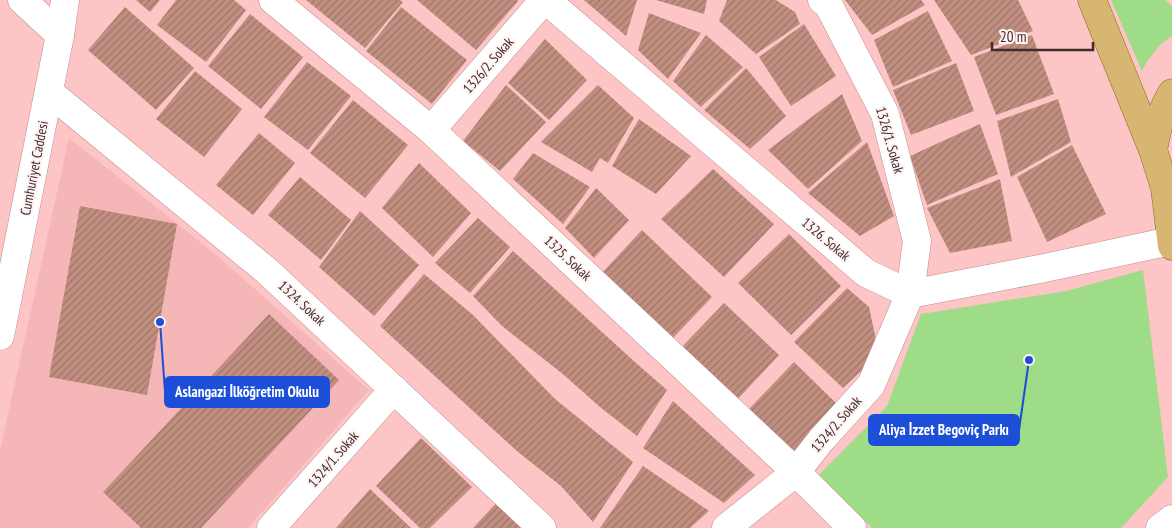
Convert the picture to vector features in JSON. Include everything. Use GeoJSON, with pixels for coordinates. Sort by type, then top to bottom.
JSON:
{"type":"FeatureCollection","features":[{"type":"Feature","properties":{"kind":"main road"},"geometry":{"type":"LineString","coordinates":[[1092,0],[1168,191],[1172,244]]}},
{"type":"Feature","properties":{"kind":"main road"},"geometry":{"type":"LineString","coordinates":[[1153,150],[1162,112],[1172,93]]}},
{"type":"Feature","properties":{"kind":"street"},"geometry":{"type":"LineString","coordinates":[[22,0],[60,35]]}},
{"type":"Feature","properties":{"kind":"street","name":"Cumhuriyet Caddesi"},"geometry":{"type":"LineString","coordinates":[[0,336],[49,92],[65,0]]}},
{"type":"Feature","properties":{"kind":"street","name":"1325. Sokak"},"geometry":{"type":"LineString","coordinates":[[273,0],[431,130],[796,472],[852,528]]}},
{"type":"Feature","properties":{"kind":"street","name":"1326/2. Sokak"},"geometry":{"type":"LineString","coordinates":[[431,130],[545,0]]}},
{"type":"Feature","properties":{"kind":"street","name":"1326. Sokak"},"geometry":{"type":"LineString","coordinates":[[545,0],[866,273],[910,294]]}},
{"type":"Feature","properties":{"kind":"street","name":"1326/1. Sokak"},"geometry":{"type":"LineString","coordinates":[[822,0],[828,4],[885,114],[917,241],[910,294]]}},
{"type":"Feature","properties":{"kind":"street","name":"1324. Sokak"},"geometry":{"type":"LineString","coordinates":[[49,92],[267,271],[542,528]]}},
{"type":"Feature","properties":{"kind":"street"},"geometry":{"type":"LineString","coordinates":[[910,294],[1172,244]]}},
{"type":"Feature","properties":{"kind":"street","name":"1324/2. Sokak"},"geometry":{"type":"LineString","coordinates":[[726,528],[796,472],[821,440],[871,385],[910,294]]}},
{"type":"Feature","properties":{"kind":"street","name":"1324/1. Sokak"},"geometry":{"type":"LineString","coordinates":[[271,528],[394,390]]}},
{"type":"Feature","properties":{"kind":"street"},"geometry":{"type":"LineString","coordinates":[[1160,528],[1172,519]]}},
{"type":"Feature","properties":{"kind":"shaded area"},"geometry":{"type":"Polygon","coordinates":[[[69,138],[214,253],[369,390],[248,528],[0,528],[0,451],[69,138]]]}},
{"type":"Feature","properties":{"kind":"green space"},"geometry":{"type":"Polygon","coordinates":[[[1111,0],[1165,0],[1172,6],[1172,36],[1154,52],[1142,71],[1111,0]]]}},
{"type":"Feature","properties":{"kind":"green space"},"geometry":{"type":"Polygon","coordinates":[[[1143,270],[1168,477],[1121,528],[872,528],[819,475],[887,406],[921,314],[1066,291],[1143,270]]]}},
{"type":"Feature","properties":{"kind":"building"},"geometry":{"type":"Polygon","coordinates":[[[136,0],[160,0],[150,12],[136,0]]]}},
{"type":"Feature","properties":{"kind":"building"},"geometry":{"type":"Polygon","coordinates":[[[176,0],[234,0],[246,10],[206,62],[157,25],[176,0]]]}},
{"type":"Feature","properties":{"kind":"building"},"geometry":{"type":"Polygon","coordinates":[[[306,0],[400,0],[403,2],[365,48],[306,0]]]}},
{"type":"Feature","properties":{"kind":"building"},"geometry":{"type":"Polygon","coordinates":[[[417,0],[517,0],[518,1],[476,50],[417,0]]]}},
{"type":"Feature","properties":{"kind":"building"},"geometry":{"type":"Polygon","coordinates":[[[584,0],[637,0],[626,36],[584,0]]]}},
{"type":"Feature","properties":{"kind":"building"},"geometry":{"type":"Polygon","coordinates":[[[656,0],[707,0],[704,14],[656,0]]]}},
{"type":"Feature","properties":{"kind":"building"},"geometry":{"type":"Polygon","coordinates":[[[727,0],[776,0],[795,12],[800,24],[756,54],[719,21],[727,0]]]}},
{"type":"Feature","properties":{"kind":"building"},"geometry":{"type":"Polygon","coordinates":[[[845,0],[921,0],[925,5],[872,35],[845,0]]]}},
{"type":"Feature","properties":{"kind":"building"},"geometry":{"type":"Polygon","coordinates":[[[934,0],[1018,0],[1033,31],[971,55],[934,0]]]}},
{"type":"Feature","properties":{"kind":"building"},"geometry":{"type":"Polygon","coordinates":[[[125,7],[194,68],[156,110],[88,50],[125,7]]]}},
{"type":"Feature","properties":{"kind":"building"},"geometry":{"type":"Polygon","coordinates":[[[401,7],[467,60],[432,104],[366,51],[401,7]]]}},
{"type":"Feature","properties":{"kind":"building"},"geometry":{"type":"Polygon","coordinates":[[[928,11],[952,61],[893,87],[874,40],[928,11]]]}},
{"type":"Feature","properties":{"kind":"building"},"geometry":{"type":"Polygon","coordinates":[[[649,13],[701,33],[668,79],[638,50],[649,13]]]}},
{"type":"Feature","properties":{"kind":"building"},"geometry":{"type":"Polygon","coordinates":[[[250,14],[303,57],[261,109],[208,66],[250,14]]]}},
{"type":"Feature","properties":{"kind":"building"},"geometry":{"type":"Polygon","coordinates":[[[804,24],[836,76],[791,106],[759,57],[804,24]]]}},
{"type":"Feature","properties":{"kind":"building"},"geometry":{"type":"Polygon","coordinates":[[[706,35],[743,67],[701,107],[673,81],[706,35]]]}},
{"type":"Feature","properties":{"kind":"building"},"geometry":{"type":"Polygon","coordinates":[[[1032,35],[1054,94],[996,115],[974,57],[1032,35]]]}},
{"type":"Feature","properties":{"kind":"building"},"geometry":{"type":"Polygon","coordinates":[[[545,39],[587,80],[549,120],[508,83],[545,39]]]}},
{"type":"Feature","properties":{"kind":"building"},"geometry":{"type":"Polygon","coordinates":[[[307,62],[351,96],[308,150],[264,117],[307,62]]]}},
{"type":"Feature","properties":{"kind":"building"},"geometry":{"type":"Polygon","coordinates":[[[956,63],[974,111],[911,135],[893,90],[956,63]]]}},
{"type":"Feature","properties":{"kind":"building"},"geometry":{"type":"Polygon","coordinates":[[[746,68],[786,116],[750,149],[704,110],[746,68]]]}},
{"type":"Feature","properties":{"kind":"building"},"geometry":{"type":"Polygon","coordinates":[[[195,71],[242,109],[204,157],[156,119],[195,71]]]}},
{"type":"Feature","properties":{"kind":"building"},"geometry":{"type":"Polygon","coordinates":[[[506,85],[546,122],[500,171],[463,141],[506,85]]]}},
{"type":"Feature","properties":{"kind":"building"},"geometry":{"type":"Polygon","coordinates":[[[598,85],[634,118],[608,163],[600,158],[592,172],[541,142],[598,85]]]}},
{"type":"Feature","properties":{"kind":"building"},"geometry":{"type":"Polygon","coordinates":[[[842,94],[862,141],[808,189],[768,150],[842,94]]]}},
{"type":"Feature","properties":{"kind":"building"},"geometry":{"type":"Polygon","coordinates":[[[1058,99],[1071,142],[1011,177],[997,121],[1058,99]]]}},
{"type":"Feature","properties":{"kind":"building"},"geometry":{"type":"Polygon","coordinates":[[[353,100],[408,145],[365,198],[310,153],[353,100]]]}},
{"type":"Feature","properties":{"kind":"building"},"geometry":{"type":"Polygon","coordinates":[[[639,119],[691,156],[656,194],[612,166],[639,119]]]}},
{"type":"Feature","properties":{"kind":"building"},"geometry":{"type":"Polygon","coordinates":[[[980,124],[998,174],[927,205],[910,156],[980,124]]]}},
{"type":"Feature","properties":{"kind":"building"},"geometry":{"type":"Polygon","coordinates":[[[259,133],[295,163],[253,215],[216,185],[259,133]]]}},
{"type":"Feature","properties":{"kind":"building"},"geometry":{"type":"Polygon","coordinates":[[[867,142],[894,216],[860,236],[808,193],[867,142]]]}},
{"type":"Feature","properties":{"kind":"building"},"geometry":{"type":"Polygon","coordinates":[[[1072,145],[1106,214],[1047,242],[1017,177],[1072,145]]]}},
{"type":"Feature","properties":{"kind":"building"},"geometry":{"type":"Polygon","coordinates":[[[533,153],[590,187],[563,224],[513,179],[533,153]]]}},
{"type":"Feature","properties":{"kind":"building"},"geometry":{"type":"Polygon","coordinates":[[[419,163],[471,213],[433,257],[382,208],[419,163]]]}},
{"type":"Feature","properties":{"kind":"building"},"geometry":{"type":"Polygon","coordinates":[[[713,169],[774,224],[724,277],[661,219],[713,169]]]}},
{"type":"Feature","properties":{"kind":"building"},"geometry":{"type":"Polygon","coordinates":[[[300,177],[351,220],[321,260],[268,215],[300,177]]]}},
{"type":"Feature","properties":{"kind":"building"},"geometry":{"type":"Polygon","coordinates":[[[1000,179],[1012,241],[950,253],[927,208],[1000,179]]]}},
{"type":"Feature","properties":{"kind":"building"},"geometry":{"type":"Polygon","coordinates":[[[596,188],[629,220],[594,258],[565,228],[596,188]]]}},
{"type":"Feature","properties":{"kind":"building"},"geometry":{"type":"Polygon","coordinates":[[[80,206],[177,224],[147,395],[49,377],[80,206]]]}},
{"type":"Feature","properties":{"kind":"building"},"geometry":{"type":"Polygon","coordinates":[[[360,211],[419,265],[374,316],[319,267],[360,211]]]}},
{"type":"Feature","properties":{"kind":"building"},"geometry":{"type":"Polygon","coordinates":[[[478,218],[510,247],[470,293],[435,263],[478,218]]]}},
{"type":"Feature","properties":{"kind":"building"},"geometry":{"type":"Polygon","coordinates":[[[642,230],[712,297],[671,340],[601,274],[642,230]]]}},
{"type":"Feature","properties":{"kind":"building"},"geometry":{"type":"Polygon","coordinates":[[[789,234],[841,286],[791,335],[738,283],[789,234]]]}},
{"type":"Feature","properties":{"kind":"building"},"geometry":{"type":"Polygon","coordinates":[[[513,251],[667,390],[637,436],[502,326],[473,296],[513,251]]]}},
{"type":"Feature","properties":{"kind":"building"},"geometry":{"type":"Polygon","coordinates":[[[424,274],[473,315],[555,399],[633,462],[593,522],[561,486],[518,452],[380,326],[424,274]]]}},
{"type":"Feature","properties":{"kind":"building"},"geometry":{"type":"Polygon","coordinates":[[[847,288],[869,307],[879,354],[843,388],[794,342],[847,288]]]}},
{"type":"Feature","properties":{"kind":"building"},"geometry":{"type":"Polygon","coordinates":[[[724,303],[779,355],[735,402],[679,350],[724,303]]]}},
{"type":"Feature","properties":{"kind":"building"},"geometry":{"type":"Polygon","coordinates":[[[269,314],[339,380],[201,528],[141,528],[103,492],[269,314]]]}},
{"type":"Feature","properties":{"kind":"building"},"geometry":{"type":"Polygon","coordinates":[[[794,362],[838,405],[793,452],[749,409],[794,362]]]}},
{"type":"Feature","properties":{"kind":"building"},"geometry":{"type":"Polygon","coordinates":[[[673,401],[755,475],[724,503],[643,448],[673,401]]]}},
{"type":"Feature","properties":{"kind":"building"},"geometry":{"type":"Polygon","coordinates":[[[421,438],[472,487],[430,528],[420,528],[376,486],[421,438]]]}},
{"type":"Feature","properties":{"kind":"building"},"geometry":{"type":"Polygon","coordinates":[[[643,466],[709,511],[690,528],[600,528],[643,466]]]}},
{"type":"Feature","properties":{"kind":"building"},"geometry":{"type":"Polygon","coordinates":[[[370,489],[411,528],[336,528],[370,489]]]}},
{"type":"Feature","properties":{"kind":"building"},"geometry":{"type":"Polygon","coordinates":[[[499,500],[528,528],[473,528],[499,500]]]}},
{"type":"Feature","properties":{"kind":"place","name":"Aslangazi İlköğretim Okulu"},"geometry":{"type":"Point","coordinates":[160,322]}},
{"type":"Feature","properties":{"kind":"place","name":"Aliya İzzet Begoviç Parkı"},"geometry":{"type":"Point","coordinates":[1029,360]}}]}
